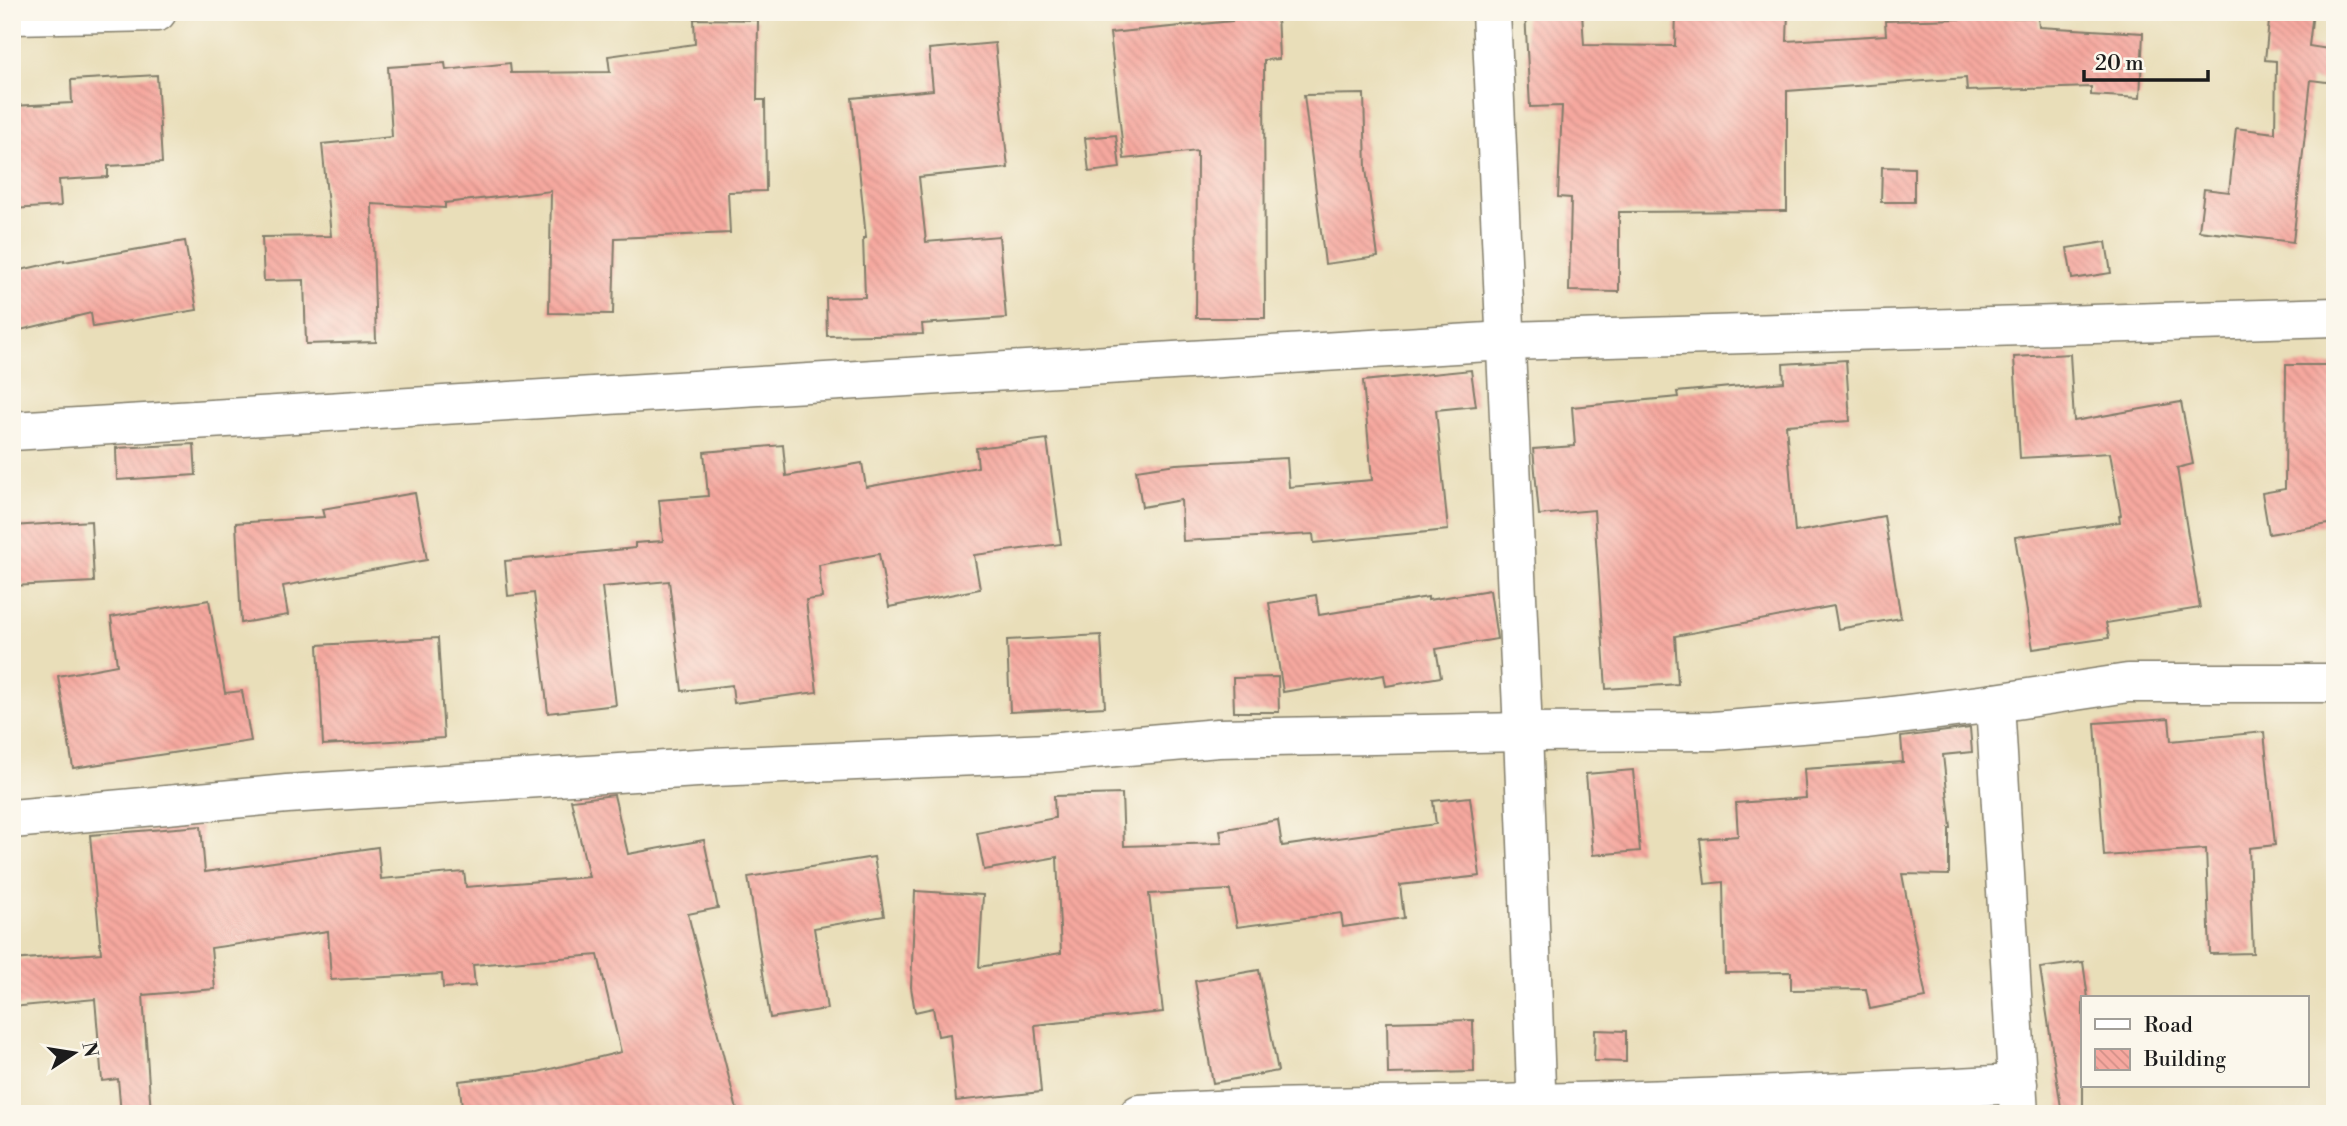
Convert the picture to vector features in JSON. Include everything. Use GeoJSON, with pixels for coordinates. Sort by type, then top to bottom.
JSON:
{"type":"FeatureCollection","features":[{"type":"Feature","properties":{"kind":"street"},"geometry":{"type":"LineString","coordinates":[[12,15],[156,12]]}},
{"type":"Feature","properties":{"kind":"street"},"geometry":{"type":"LineString","coordinates":[[1491,12],[1523,732],[1536,1109]]}},
{"type":"Feature","properties":{"kind":"street"},"geometry":{"type":"LineString","coordinates":[[12,431],[1505,341],[2335,317]]}},
{"type":"Feature","properties":{"kind":"street"},"geometry":{"type":"LineString","coordinates":[[12,819],[287,794],[713,767],[1048,752],[1217,738],[1713,731],[1867,719],[2128,683],[2335,683]]}},
{"type":"Feature","properties":{"kind":"street"},"geometry":{"type":"LineString","coordinates":[[1139,1114],[1205,1109],[1536,1109],[1798,1095],[2018,1099],[1996,703]]}},
{"type":"Feature","properties":{"kind":"building"},"geometry":{"type":"Polygon","coordinates":[[[1231,12],[1277,12],[1279,59],[1264,60],[1265,318],[1196,318],[1197,151],[1124,159],[1110,33],[1232,21],[1231,12]]]}},
{"type":"Feature","properties":{"kind":"building"},"geometry":{"type":"Polygon","coordinates":[[[1525,12],[1582,12],[1584,45],[1675,46],[1676,12],[1788,12],[1787,41],[1886,35],[1885,21],[2038,17],[2039,27],[2143,33],[2140,98],[2091,95],[2091,87],[1967,91],[1966,78],[1787,91],[1787,211],[1619,212],[1619,292],[1569,291],[1571,198],[1558,197],[1562,106],[1530,107],[1525,12]]]}},
{"type":"Feature","properties":{"kind":"building"},"geometry":{"type":"Polygon","coordinates":[[[2270,12],[2313,12],[2309,46],[2335,50],[2335,83],[2311,80],[2293,242],[2199,231],[2204,189],[2229,192],[2236,128],[2275,133],[2276,61],[2265,60],[2270,12]]]}},
{"type":"Feature","properties":{"kind":"building"},"geometry":{"type":"Polygon","coordinates":[[[694,19],[758,20],[757,100],[765,100],[766,191],[728,192],[730,233],[615,238],[613,314],[549,313],[551,191],[445,203],[445,208],[372,204],[376,342],[306,344],[304,280],[264,281],[262,237],[331,236],[322,144],[392,137],[388,67],[445,63],[446,70],[510,63],[511,73],[610,72],[608,56],[695,44],[694,19]]]}},
{"type":"Feature","properties":{"kind":"building"},"geometry":{"type":"Polygon","coordinates":[[[995,43],[1008,168],[919,177],[926,242],[999,236],[1006,318],[922,324],[923,334],[827,336],[826,298],[865,297],[863,238],[866,238],[852,98],[933,90],[929,49],[995,43]]]}},
{"type":"Feature","properties":{"kind":"building"},"geometry":{"type":"Polygon","coordinates":[[[157,75],[162,163],[108,166],[108,177],[59,180],[61,206],[12,209],[12,106],[72,103],[71,80],[157,75]]]}},
{"type":"Feature","properties":{"kind":"building"},"geometry":{"type":"Polygon","coordinates":[[[1364,94],[1366,169],[1378,257],[1325,264],[1304,95],[1364,94]]]}},
{"type":"Feature","properties":{"kind":"building"},"geometry":{"type":"Polygon","coordinates":[[[1116,135],[1120,168],[1089,172],[1085,138],[1116,135]]]}},
{"type":"Feature","properties":{"kind":"building"},"geometry":{"type":"Polygon","coordinates":[[[1882,167],[1914,168],[1914,202],[1881,202],[1882,167]]]}},
{"type":"Feature","properties":{"kind":"building"},"geometry":{"type":"Polygon","coordinates":[[[185,241],[197,310],[93,327],[91,313],[12,332],[12,272],[64,260],[185,241]]]}},
{"type":"Feature","properties":{"kind":"building"},"geometry":{"type":"Polygon","coordinates":[[[2106,242],[2111,273],[2072,279],[2067,248],[2106,242]]]}},
{"type":"Feature","properties":{"kind":"building"},"geometry":{"type":"Polygon","coordinates":[[[2070,354],[2074,421],[2181,402],[2193,464],[2177,468],[2200,608],[2106,623],[2109,638],[2033,649],[2015,537],[2120,522],[2121,515],[2110,453],[2020,458],[2014,357],[2070,354]]]}},
{"type":"Feature","properties":{"kind":"building"},"geometry":{"type":"Polygon","coordinates":[[[1846,360],[1850,421],[1786,425],[1795,532],[1884,516],[1901,618],[1838,629],[1834,606],[1675,636],[1678,684],[1606,689],[1594,510],[1539,515],[1533,449],[1575,446],[1572,407],[1678,397],[1677,392],[1784,382],[1783,364],[1846,360]]]}},
{"type":"Feature","properties":{"kind":"building"},"geometry":{"type":"Polygon","coordinates":[[[2286,365],[2335,365],[2335,523],[2269,534],[2262,493],[2285,489],[2286,365]]]}},
{"type":"Feature","properties":{"kind":"building"},"geometry":{"type":"Polygon","coordinates":[[[1471,370],[1476,406],[1436,410],[1448,530],[1314,543],[1313,534],[1183,541],[1181,500],[1142,507],[1136,470],[1176,464],[1287,458],[1289,487],[1372,480],[1363,381],[1471,370]]]}},
{"type":"Feature","properties":{"kind":"building"},"geometry":{"type":"Polygon","coordinates":[[[1047,439],[1061,544],[974,555],[980,589],[889,607],[879,554],[819,565],[822,598],[806,600],[817,692],[734,703],[732,685],[682,691],[669,581],[602,587],[616,705],[548,713],[534,593],[508,596],[505,561],[635,548],[635,543],[663,541],[659,500],[708,496],[704,452],[783,445],[786,476],[862,463],[866,487],[978,467],[976,448],[1047,439]]]}},
{"type":"Feature","properties":{"kind":"building"},"geometry":{"type":"Polygon","coordinates":[[[194,444],[196,475],[117,480],[116,448],[194,444]]]}},
{"type":"Feature","properties":{"kind":"building"},"geometry":{"type":"Polygon","coordinates":[[[415,493],[427,560],[283,586],[288,615],[241,623],[236,523],[324,517],[322,509],[415,493]]]}},
{"type":"Feature","properties":{"kind":"building"},"geometry":{"type":"Polygon","coordinates":[[[91,521],[94,582],[12,586],[12,526],[91,521]]]}},
{"type":"Feature","properties":{"kind":"building"},"geometry":{"type":"Polygon","coordinates":[[[1490,590],[1497,639],[1436,649],[1441,677],[1386,686],[1384,675],[1283,692],[1269,603],[1316,595],[1319,615],[1490,590]]]}},
{"type":"Feature","properties":{"kind":"building"},"geometry":{"type":"Polygon","coordinates":[[[209,600],[225,693],[242,691],[251,741],[73,768],[58,676],[117,665],[111,617],[209,600]]]}},
{"type":"Feature","properties":{"kind":"building"},"geometry":{"type":"Polygon","coordinates":[[[1101,635],[1105,707],[1010,712],[1007,640],[1101,635]]]}},
{"type":"Feature","properties":{"kind":"building"},"geometry":{"type":"Polygon","coordinates":[[[438,638],[444,738],[323,745],[318,645],[438,638]]]}},
{"type":"Feature","properties":{"kind":"building"},"geometry":{"type":"Polygon","coordinates":[[[1278,677],[1279,712],[1234,712],[1233,678],[1278,677]]]}},
{"type":"Feature","properties":{"kind":"building"},"geometry":{"type":"Polygon","coordinates":[[[2169,718],[2171,741],[2264,732],[2275,845],[2249,848],[2253,953],[2210,954],[2206,849],[2104,856],[2095,723],[2169,718]]]}},
{"type":"Feature","properties":{"kind":"building"},"geometry":{"type":"Polygon","coordinates":[[[1970,728],[1972,752],[1943,755],[1951,828],[1949,875],[1902,874],[1926,998],[1870,1009],[1866,989],[1791,990],[1791,972],[1725,973],[1723,882],[1705,884],[1700,839],[1738,836],[1736,803],[1806,798],[1804,769],[1903,762],[1901,737],[1970,728]]]}},
{"type":"Feature","properties":{"kind":"building"},"geometry":{"type":"Polygon","coordinates":[[[1633,770],[1640,851],[1593,855],[1586,774],[1633,770]]]}},
{"type":"Feature","properties":{"kind":"building"},"geometry":{"type":"Polygon","coordinates":[[[1122,794],[1124,846],[1222,843],[1220,830],[1278,820],[1282,846],[1436,824],[1433,801],[1470,797],[1480,876],[1400,885],[1404,918],[1343,927],[1341,913],[1237,927],[1230,890],[1149,894],[1163,1012],[1035,1025],[1041,1092],[956,1101],[950,1034],[938,1036],[933,1008],[915,1012],[911,987],[915,891],[983,895],[979,967],[1061,953],[1057,857],[984,870],[977,833],[1055,818],[1054,796],[1122,794]]]}},
{"type":"Feature","properties":{"kind":"building"},"geometry":{"type":"Polygon","coordinates":[[[614,795],[628,854],[704,840],[718,908],[688,914],[738,1114],[463,1114],[459,1081],[538,1072],[621,1052],[598,955],[473,965],[475,986],[443,988],[442,974],[331,980],[328,931],[211,948],[215,989],[143,995],[151,1114],[121,1114],[118,1079],[102,1081],[95,999],[12,1007],[12,960],[101,953],[90,835],[201,826],[205,872],[378,847],[381,879],[464,872],[466,887],[589,877],[571,800],[614,795]]]}},
{"type":"Feature","properties":{"kind":"building"},"geometry":{"type":"Polygon","coordinates":[[[874,857],[884,916],[814,928],[827,1009],[770,1018],[748,877],[874,857]]]}},
{"type":"Feature","properties":{"kind":"building"},"geometry":{"type":"Polygon","coordinates":[[[2083,962],[2088,996],[2081,996],[2083,1114],[2062,1114],[2040,968],[2083,962]]]}},
{"type":"Feature","properties":{"kind":"building"},"geometry":{"type":"Polygon","coordinates":[[[1259,970],[1278,1071],[1213,1083],[1195,981],[1259,970]]]}},
{"type":"Feature","properties":{"kind":"building"},"geometry":{"type":"Polygon","coordinates":[[[1473,1020],[1474,1072],[1388,1074],[1387,1022],[1473,1020]]]}},
{"type":"Feature","properties":{"kind":"building"},"geometry":{"type":"Polygon","coordinates":[[[1595,1030],[1626,1031],[1626,1062],[1594,1061],[1595,1030]]]}}]}
